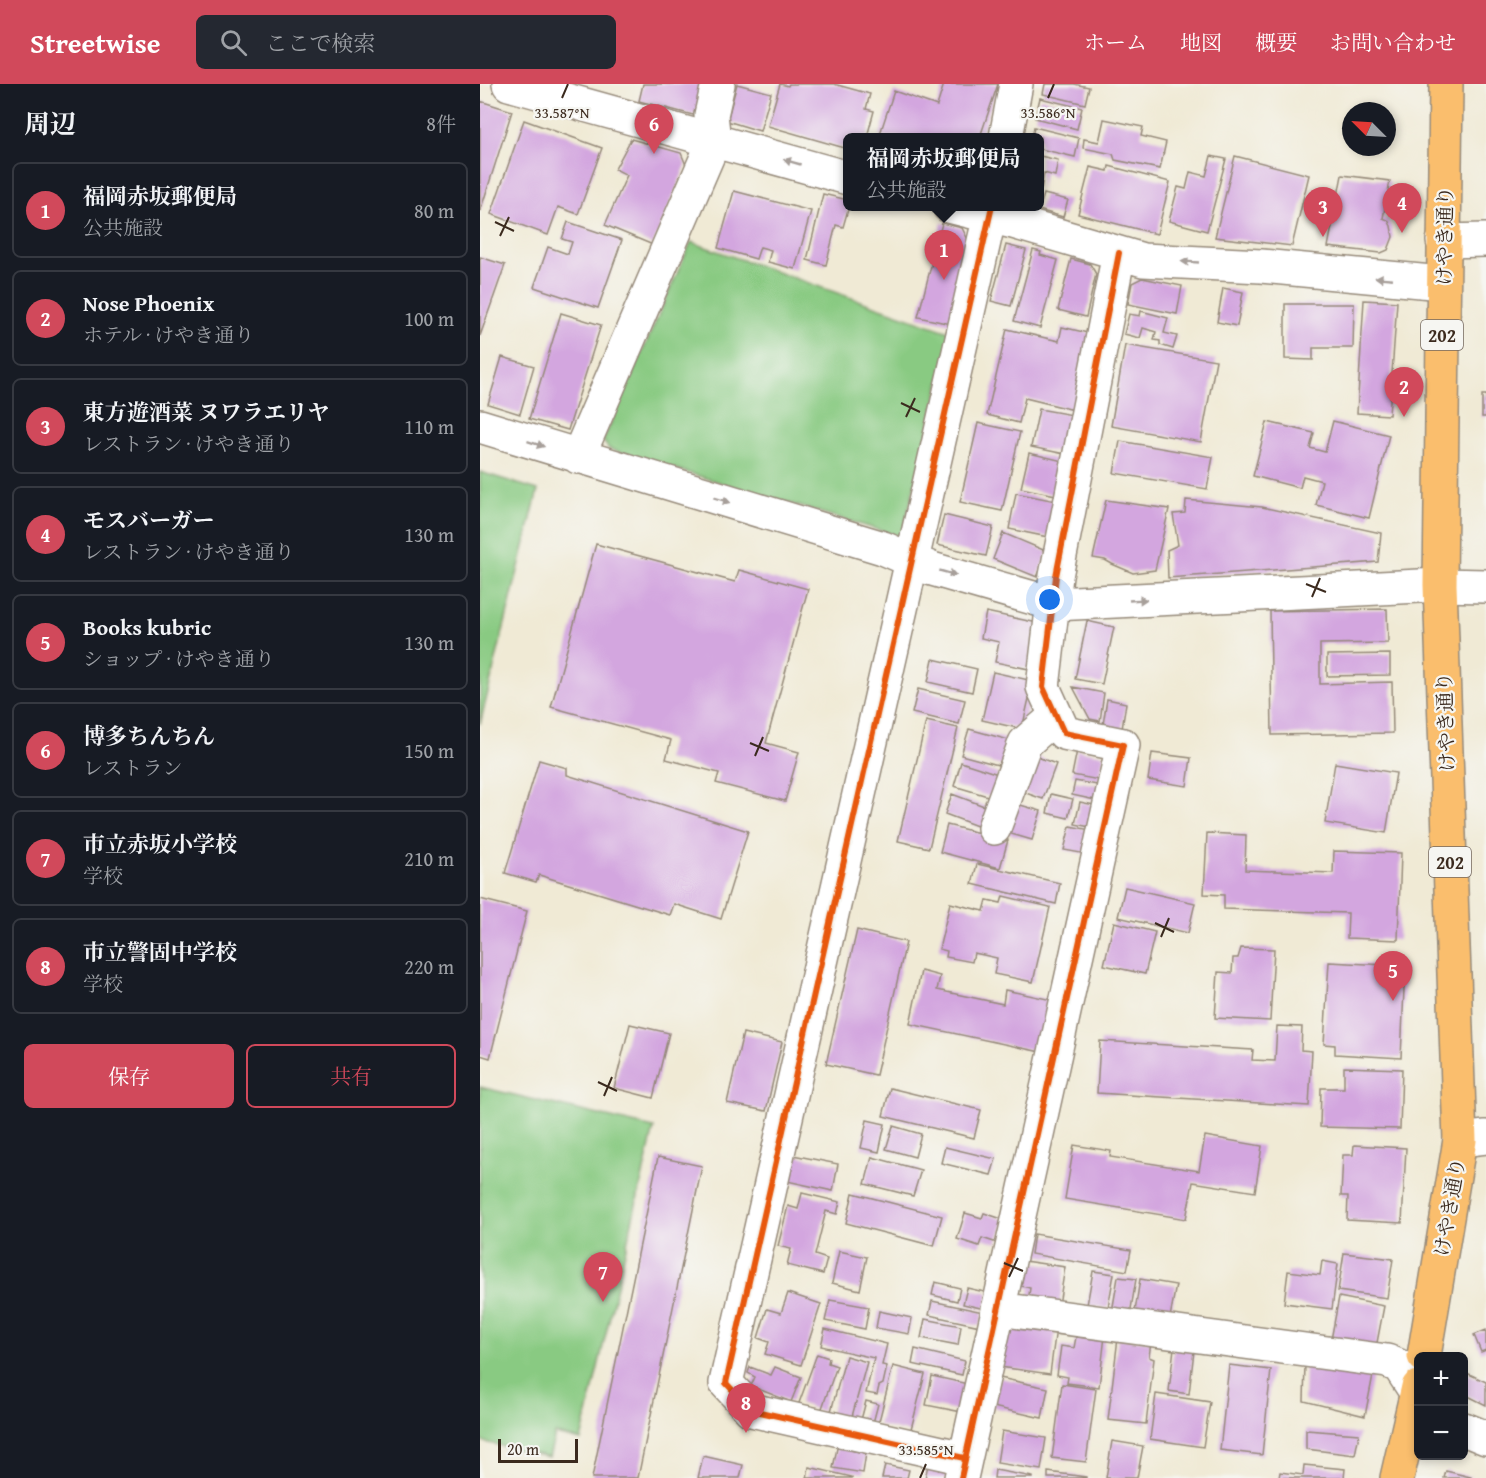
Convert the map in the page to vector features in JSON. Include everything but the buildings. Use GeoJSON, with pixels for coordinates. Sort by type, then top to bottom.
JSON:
{"type":"FeatureCollection","features":[{"type":"Feature","properties":{"kind":"highway","name":"けやき通り"},"geometry":{"type":"LineString","coordinates":[[1425,1352],[1473,1138],[1440,585],[1446,84]]}},
{"type":"Feature","properties":{"kind":"highway"},"geometry":{"type":"LineString","coordinates":[[1397,1478],[1415,1406]]}},
{"type":"Feature","properties":{"kind":"street"},"geometry":{"type":"LineString","coordinates":[[509,84],[843,177]]}},
{"type":"Feature","properties":{"kind":"street"},"geometry":{"type":"LineString","coordinates":[[578,457],[714,141],[711,115],[717,84]]}},
{"type":"Feature","properties":{"kind":"street"},"geometry":{"type":"LineString","coordinates":[[1007,133],[1016,84]]}},
{"type":"Feature","properties":{"kind":"street"},"geometry":{"type":"LineString","coordinates":[[1119,254],[1056,576],[1043,687],[1064,733],[1123,745],[962,1468],[752,1410],[726,1383],[991,212],[1143,260],[1261,266],[1443,283]]}},
{"type":"Feature","properties":{"kind":"street"},"geometry":{"type":"LineString","coordinates":[[1443,241],[1486,240]]}},
{"type":"Feature","properties":{"kind":"street"},"geometry":{"type":"LineString","coordinates":[[480,426],[883,548],[932,569],[1054,604],[1440,585],[1486,586]]}},
{"type":"Feature","properties":{"kind":"street"},"geometry":{"type":"LineString","coordinates":[[994,828],[1024,742],[1056,716]]}},
{"type":"Feature","properties":{"kind":"street"},"geometry":{"type":"LineString","coordinates":[[998,1309],[1387,1362],[1399,1366],[1414,1387]]}},
{"type":"Feature","properties":{"kind":"street"},"geometry":{"type":"LineString","coordinates":[[1468,1431],[1486,1438]]}},
{"type":"Feature","properties":{"kind":"green space"},"geometry":{"type":"Polygon","coordinates":[[[691,242],[952,333],[902,537],[609,449],[603,441],[691,242]]]}},
{"type":"Feature","properties":{"kind":"green space"},"geometry":{"type":"Polygon","coordinates":[[[480,472],[538,490],[480,724],[480,472]]]}},
{"type":"Feature","properties":{"kind":"green space"},"geometry":{"type":"Polygon","coordinates":[[[480,1087],[654,1128],[581,1440],[555,1434],[549,1457],[480,1441],[480,1087]]]}},
{"type":"Feature","properties":{"kind":"cycle path"},"geometry":{"type":"LineString","coordinates":[[964,1458],[751,1410],[726,1383],[991,211]]}},
{"type":"Feature","properties":{"kind":"cycle path"},"geometry":{"type":"LineString","coordinates":[[961,1478],[1123,745],[1064,733],[1043,687],[1056,576],[1119,253]]}},
{"type":"Feature","properties":{"kind":"place","name":"博多ちんちん"},"geometry":{"type":"Point","coordinates":[654,154]}},
{"type":"Feature","properties":{"kind":"place","name":"モスバーガー"},"geometry":{"type":"Point","coordinates":[1402,233]}},
{"type":"Feature","properties":{"kind":"place","name":"東方遊酒菜 ヌワラエリヤ"},"geometry":{"type":"Point","coordinates":[1323,237]}},
{"type":"Feature","properties":{"kind":"place","name":"福岡赤坂郵便局"},"geometry":{"type":"Point","coordinates":[944,280]}},
{"type":"Feature","properties":{"kind":"place","name":"Nose Phoenix"},"geometry":{"type":"Point","coordinates":[1404,417]}},
{"type":"Feature","properties":{"kind":"place","name":"Books kubric"},"geometry":{"type":"Point","coordinates":[1393,1001]}},
{"type":"Feature","properties":{"kind":"place","name":"市立赤坂小学校"},"geometry":{"type":"Point","coordinates":[603,1302]}},
{"type":"Feature","properties":{"kind":"place","name":"市立警固中学校"},"geometry":{"type":"Point","coordinates":[746,1433]}}]}
